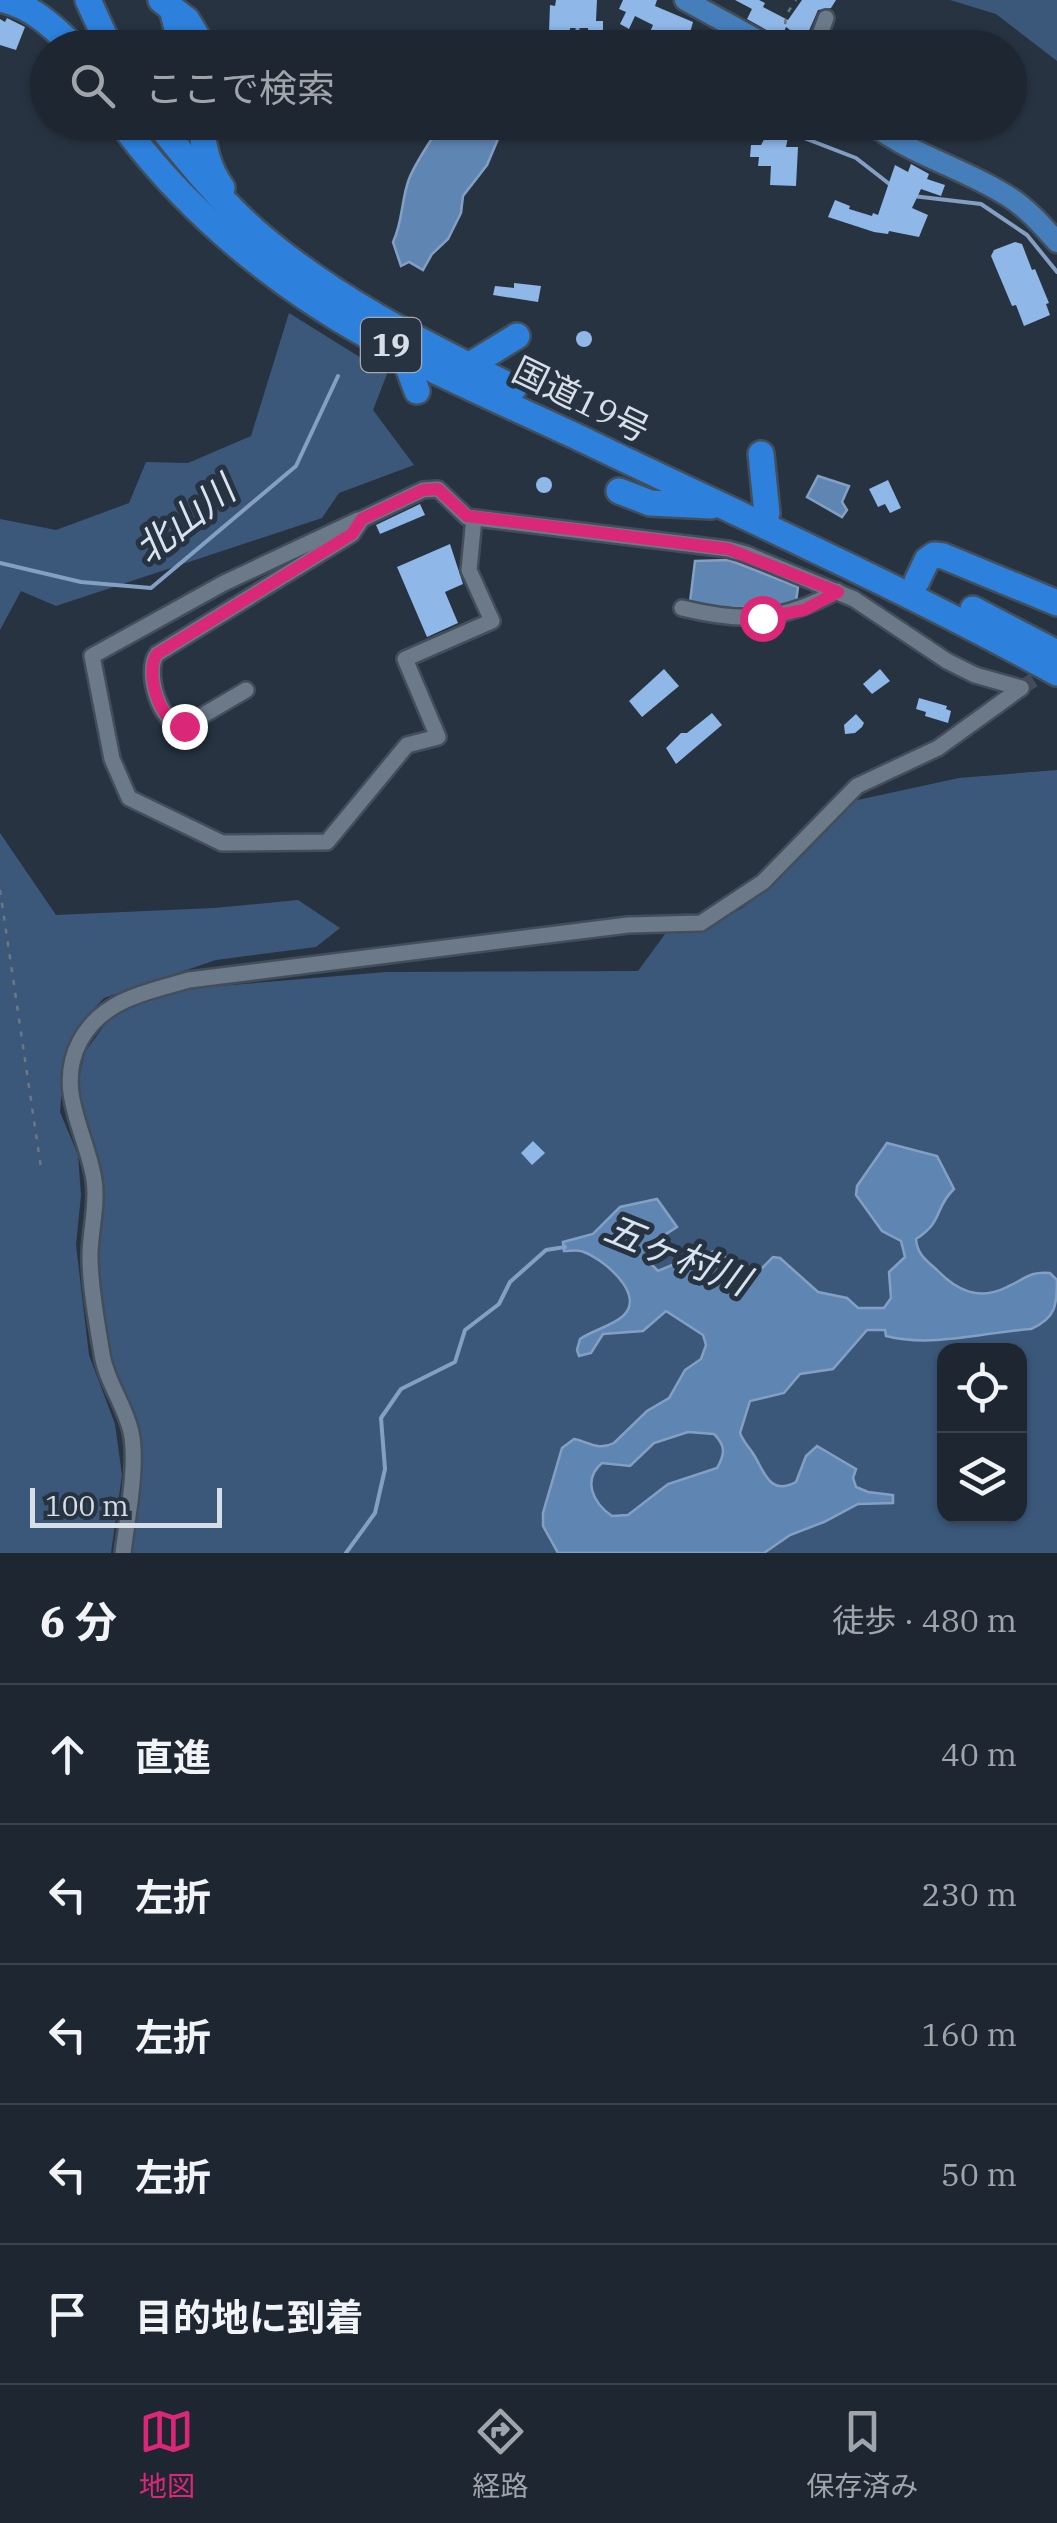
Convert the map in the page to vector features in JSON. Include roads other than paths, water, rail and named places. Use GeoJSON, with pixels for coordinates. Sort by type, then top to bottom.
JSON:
{"type":"FeatureCollection","features":[{"type":"Feature","properties":{"kind":"highway"},"geometry":{"type":"LineString","coordinates":[[4,0],[20,4],[55,30]]}},
{"type":"Feature","properties":{"kind":"highway"},"geometry":{"type":"LineString","coordinates":[[50,0],[63,30]]}},
{"type":"Feature","properties":{"kind":"highway"},"geometry":{"type":"LineString","coordinates":[[167,5],[176,30]]}},
{"type":"Feature","properties":{"kind":"highway"},"geometry":{"type":"LineString","coordinates":[[167,5],[187,20],[193,30]]}},
{"type":"Feature","properties":{"kind":"highway"},"geometry":{"type":"LineString","coordinates":[[91,8],[107,30]]}},
{"type":"Feature","properties":{"kind":"highway","name":"国道19号"},"geometry":{"type":"LineString","coordinates":[[137,140],[168,178],[234,241],[340,319],[915,598],[1057,674]]}},
{"type":"Feature","properties":{"kind":"highway","name":"国道19号"},"geometry":{"type":"LineString","coordinates":[[171,140],[251,228],[351,302],[767,513],[1057,652]]}},
{"type":"Feature","properties":{"kind":"highway"},"geometry":{"type":"LineString","coordinates":[[202,140],[213,175],[251,228]]}},
{"type":"Feature","properties":{"kind":"highway"},"geometry":{"type":"LineString","coordinates":[[470,365],[517,336]]}},
{"type":"Feature","properties":{"kind":"highway"},"geometry":{"type":"LineString","coordinates":[[402,351],[417,391]]}},
{"type":"Feature","properties":{"kind":"highway"},"geometry":{"type":"LineString","coordinates":[[762,454],[767,513]]}},
{"type":"Feature","properties":{"kind":"highway"},"geometry":{"type":"LineString","coordinates":[[619,491],[650,504],[721,506]]}},
{"type":"Feature","properties":{"kind":"highway"},"geometry":{"type":"LineString","coordinates":[[917,582],[927,560],[934,555],[942,556],[1057,603]]}},
{"type":"Feature","properties":{"kind":"main road"},"geometry":{"type":"LineString","coordinates":[[685,0],[742,30]]}},
{"type":"Feature","properties":{"kind":"main road"},"geometry":{"type":"LineString","coordinates":[[895,140],[1006,195],[1030,212],[1057,242]]}},
{"type":"Feature","properties":{"kind":"street"},"geometry":{"type":"LineString","coordinates":[[822,30],[826,18]]}},
{"type":"Feature","properties":{"kind":"street"},"geometry":{"type":"LineString","coordinates":[[123,1553],[132,1433],[102,1360],[90,1259],[94,1181],[72,1110],[70,1078],[79,1044],[94,1022],[112,1005],[188,980],[628,925],[701,923],[763,882],[858,786],[938,748],[1022,688],[976,675],[948,661],[854,599],[728,549],[474,518],[438,489],[423,490],[224,583],[92,656],[112,759],[129,798],[222,843],[328,842],[407,745],[438,737],[405,659],[492,621],[470,570],[474,518]]}},
{"type":"Feature","properties":{"kind":"street"},"geometry":{"type":"LineString","coordinates":[[246,690],[184,726],[175,726],[168,720],[150,675],[150,664],[157,654],[352,534],[362,519]]}},
{"type":"Feature","properties":{"kind":"street"},"geometry":{"type":"LineString","coordinates":[[682,608],[724,618],[762,618],[804,610],[838,592]]}},
{"type":"Feature","properties":{"kind":"waterway"},"geometry":{"type":"LineString","coordinates":[[577,30],[578,26]]}},
{"type":"Feature","properties":{"kind":"waterway"},"geometry":{"type":"LineString","coordinates":[[809,140],[856,158],[892,186]]}},
{"type":"Feature","properties":{"kind":"waterway"},"geometry":{"type":"LineString","coordinates":[[913,196],[981,204],[1027,235],[1057,272]]}},
{"type":"Feature","properties":{"kind":"waterway","name":"北山川"},"geometry":{"type":"LineString","coordinates":[[0,563],[81,582],[151,588],[296,466],[338,376]]}},
{"type":"Feature","properties":{"kind":"waterway","name":"五ヶ村川"},"geometry":{"type":"LineString","coordinates":[[346,1553],[375,1513],[385,1469],[381,1418],[401,1389],[455,1362],[465,1330],[499,1304],[510,1282],[546,1250],[565,1247]]}},
{"type":"Feature","properties":{"kind":"tunnel"},"geometry":{"type":"LineString","coordinates":[[1021,688],[1054,667]]}}]}
